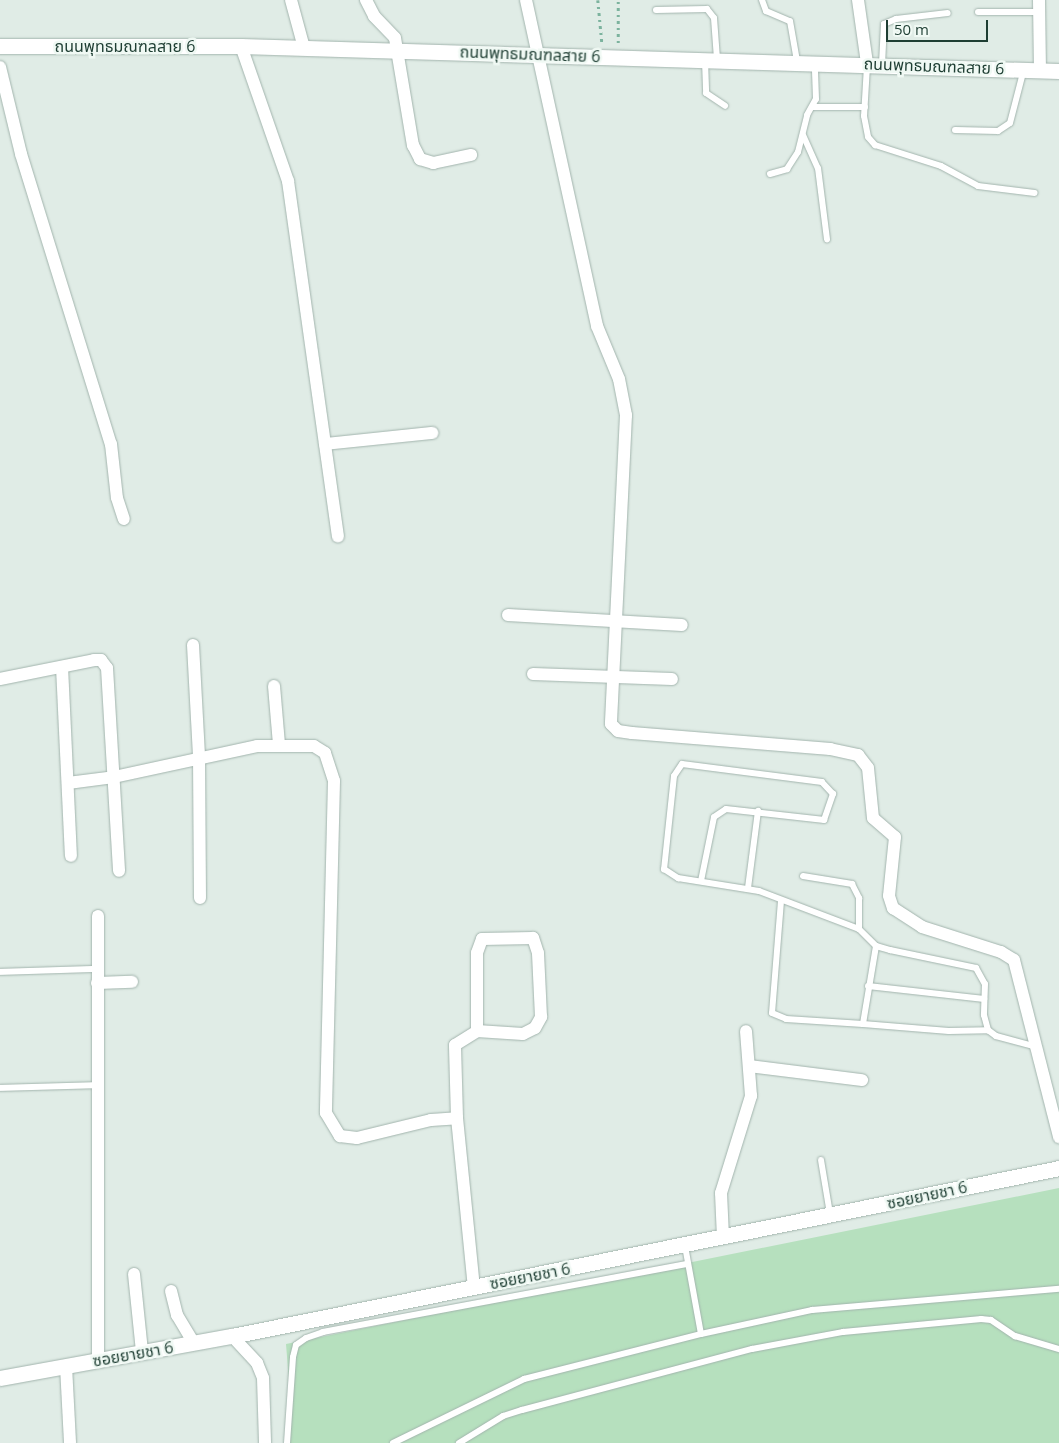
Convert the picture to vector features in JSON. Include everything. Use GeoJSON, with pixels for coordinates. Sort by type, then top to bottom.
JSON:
{"type":"FeatureCollection","features":[{"type":"Feature","properties":{"kind":"street"},"geometry":{"type":"LineString","coordinates":[[291,0],[304,48]]}},
{"type":"Feature","properties":{"kind":"street"},"geometry":{"type":"LineString","coordinates":[[366,0],[374,16],[394,34],[413,145],[420,159],[433,163],[471,155]]}},
{"type":"Feature","properties":{"kind":"street"},"geometry":{"type":"LineString","coordinates":[[526,0],[597,326],[619,379],[626,415],[610,713],[611,724],[618,730],[830,749],[858,755],[868,768],[873,818],[895,838],[888,896],[893,908],[922,927],[1001,952],[1014,960],[1021,977],[1034,1046],[1057,1117],[1059,1137]]}},
{"type":"Feature","properties":{"kind":"street"},"geometry":{"type":"LineString","coordinates":[[858,0],[874,64]]}},
{"type":"Feature","properties":{"kind":"street"},"geometry":{"type":"LineString","coordinates":[[1039,6],[1040,70]]}},
{"type":"Feature","properties":{"kind":"street","name":"ถนนพุทธมณฑลสาย 6"},"geometry":{"type":"LineString","coordinates":[[0,46],[241,46],[814,61],[1059,71]]}},
{"type":"Feature","properties":{"kind":"street"},"geometry":{"type":"LineString","coordinates":[[241,46],[288,181],[338,537]]}},
{"type":"Feature","properties":{"kind":"street"},"geometry":{"type":"LineString","coordinates":[[0,67],[21,154],[111,444],[117,498],[124,520]]}},
{"type":"Feature","properties":{"kind":"street"},"geometry":{"type":"LineString","coordinates":[[325,444],[432,433]]}},
{"type":"Feature","properties":{"kind":"street"},"geometry":{"type":"LineString","coordinates":[[508,615],[682,625]]}},
{"type":"Feature","properties":{"kind":"street"},"geometry":{"type":"LineString","coordinates":[[192,645],[199,756],[200,898]]}},
{"type":"Feature","properties":{"kind":"street"},"geometry":{"type":"LineString","coordinates":[[0,679],[94,660],[101,660],[107,668],[119,871]]}},
{"type":"Feature","properties":{"kind":"street"},"geometry":{"type":"LineString","coordinates":[[62,667],[72,856]]}},
{"type":"Feature","properties":{"kind":"street"},"geometry":{"type":"LineString","coordinates":[[534,674],[672,679]]}},
{"type":"Feature","properties":{"kind":"street"},"geometry":{"type":"LineString","coordinates":[[274,686],[279,744]]}},
{"type":"Feature","properties":{"kind":"street"},"geometry":{"type":"LineString","coordinates":[[68,783],[114,777],[199,756],[279,744],[314,746],[325,753],[334,781],[326,994],[326,1113],[331,1126],[340,1136],[357,1138],[431,1120],[457,1118]]}},
{"type":"Feature","properties":{"kind":"street"},"geometry":{"type":"LineString","coordinates":[[98,916],[98,1360]]}},
{"type":"Feature","properties":{"kind":"street"},"geometry":{"type":"LineString","coordinates":[[474,1287],[457,1118],[455,1044],[477,1031],[523,1034],[535,1028],[541,1017],[538,952],[533,938],[482,939],[477,953],[477,1031]]}},
{"type":"Feature","properties":{"kind":"street"},"geometry":{"type":"LineString","coordinates":[[97,984],[132,982]]}},
{"type":"Feature","properties":{"kind":"street"},"geometry":{"type":"LineString","coordinates":[[724,1237],[721,1193],[747,1118],[751,1096],[746,1031]]}},
{"type":"Feature","properties":{"kind":"street"},"geometry":{"type":"LineString","coordinates":[[749,1066],[862,1080]]}},
{"type":"Feature","properties":{"kind":"street","name":"ซอยยายชา 6"},"geometry":{"type":"LineString","coordinates":[[0,1378],[232,1336],[685,1246],[1059,1168]]}},
{"type":"Feature","properties":{"kind":"street"},"geometry":{"type":"LineString","coordinates":[[134,1274],[142,1351]]}},
{"type":"Feature","properties":{"kind":"street"},"geometry":{"type":"LineString","coordinates":[[171,1291],[177,1315],[194,1343]]}},
{"type":"Feature","properties":{"kind":"street"},"geometry":{"type":"LineString","coordinates":[[232,1336],[257,1363],[263,1378],[265,1443]]}},
{"type":"Feature","properties":{"kind":"street"},"geometry":{"type":"LineString","coordinates":[[66,1366],[70,1443]]}},
{"type":"Feature","properties":{"kind":"lane"},"geometry":{"type":"LineString","coordinates":[[762,0],[766,11],[790,21],[797,61]]}},
{"type":"Feature","properties":{"kind":"lane"},"geometry":{"type":"LineString","coordinates":[[978,12],[1039,6]]}},
{"type":"Feature","properties":{"kind":"lane"},"geometry":{"type":"LineString","coordinates":[[656,10],[707,9],[714,18],[706,93],[726,106]]}},
{"type":"Feature","properties":{"kind":"lane"},"geometry":{"type":"LineString","coordinates":[[948,13],[896,19],[884,24],[865,107],[868,137],[875,145],[941,166],[978,186],[1036,193]]}},
{"type":"Feature","properties":{"kind":"lane"},"geometry":{"type":"LineString","coordinates":[[770,174],[787,169],[794,162],[816,99],[814,61]]}},
{"type":"Feature","properties":{"kind":"lane"},"geometry":{"type":"LineString","coordinates":[[955,130],[998,131],[1010,123],[1024,69]]}},
{"type":"Feature","properties":{"kind":"lane"},"geometry":{"type":"LineString","coordinates":[[813,107],[865,107]]}},
{"type":"Feature","properties":{"kind":"lane"},"geometry":{"type":"LineString","coordinates":[[803,135],[818,168],[827,239]]}},
{"type":"Feature","properties":{"kind":"lane"},"geometry":{"type":"LineString","coordinates":[[701,881],[714,817],[726,810],[824,820],[833,794],[822,782],[688,765],[676,768],[664,869],[678,878],[748,888],[859,929],[876,946],[976,968],[985,984],[984,999],[988,1030]]}},
{"type":"Feature","properties":{"kind":"lane"},"geometry":{"type":"LineString","coordinates":[[748,888],[758,812]]}},
{"type":"Feature","properties":{"kind":"lane"},"geometry":{"type":"LineString","coordinates":[[803,876],[852,884],[859,898],[859,929]]}},
{"type":"Feature","properties":{"kind":"lane"},"geometry":{"type":"LineString","coordinates":[[781,901],[772,1013],[786,1019],[949,1031],[988,1030],[996,1036],[1034,1046]]}},
{"type":"Feature","properties":{"kind":"lane"},"geometry":{"type":"LineString","coordinates":[[863,1024],[876,946]]}},
{"type":"Feature","properties":{"kind":"lane"},"geometry":{"type":"LineString","coordinates":[[0,972],[97,969]]}},
{"type":"Feature","properties":{"kind":"lane"},"geometry":{"type":"LineString","coordinates":[[868,986],[984,999]]}},
{"type":"Feature","properties":{"kind":"lane"},"geometry":{"type":"LineString","coordinates":[[0,1088],[99,1085]]}},
{"type":"Feature","properties":{"kind":"lane"},"geometry":{"type":"LineString","coordinates":[[821,1160],[831,1215]]}},
{"type":"Feature","properties":{"kind":"lane"},"geometry":{"type":"LineString","coordinates":[[685,1246],[701,1334]]}},
{"type":"Feature","properties":{"kind":"lane"},"geometry":{"type":"LineString","coordinates":[[287,1443],[293,1357],[296,1345],[306,1338],[323,1332],[688,1264]]}},
{"type":"Feature","properties":{"kind":"lane"},"geometry":{"type":"LineString","coordinates":[[393,1443],[524,1379],[701,1334],[812,1310],[1059,1289]]}},
{"type":"Feature","properties":{"kind":"lane"},"geometry":{"type":"LineString","coordinates":[[459,1443],[516,1412],[752,1349],[843,1332],[981,1319],[991,1320],[1015,1336],[1059,1349]]}},
{"type":"Feature","properties":{"kind":"path"},"geometry":{"type":"LineString","coordinates":[[598,0],[610,57]]}},
{"type":"Feature","properties":{"kind":"path"},"geometry":{"type":"LineString","coordinates":[[610,57],[618,0]]}},
{"type":"Feature","properties":{"kind":"green space"},"geometry":{"type":"Polygon","coordinates":[[[1059,1188],[1059,1443],[288,1443],[290,1395],[286,1344],[1059,1188]]]}}]}
